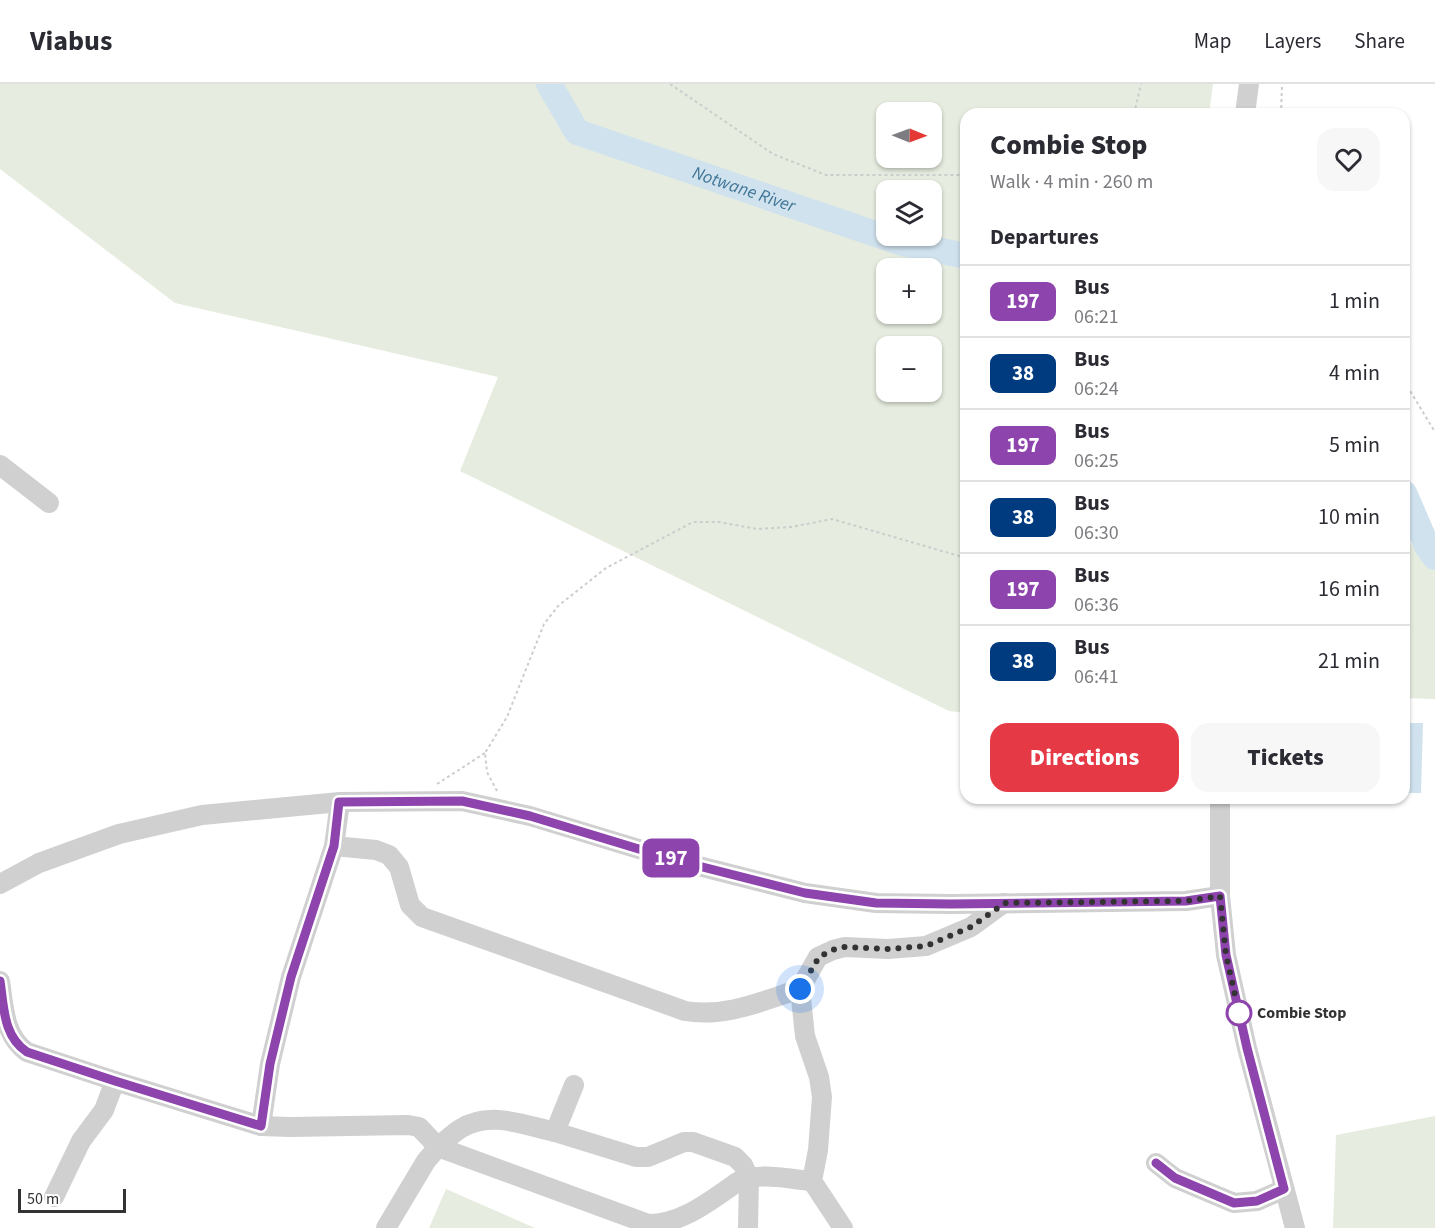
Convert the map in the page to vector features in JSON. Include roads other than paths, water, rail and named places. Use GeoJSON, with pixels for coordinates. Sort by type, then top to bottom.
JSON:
{"type":"FeatureCollection","features":[{"type":"Feature","properties":{"kind":"street"},"geometry":{"type":"LineString","coordinates":[[1246,108],[1249,84]]}},
{"type":"Feature","properties":{"kind":"street"},"geometry":{"type":"LineString","coordinates":[[0,465],[49,503]]}},
{"type":"Feature","properties":{"kind":"street"},"geometry":{"type":"LineString","coordinates":[[0,884],[39,862],[119,834],[202,815],[339,802],[462,801],[513,812],[675,860],[805,893],[876,903],[1186,901],[1220,896]]}},
{"type":"Feature","properties":{"kind":"street"},"geometry":{"type":"LineString","coordinates":[[261,1126],[270,1064],[291,977],[334,846],[339,802]]}},
{"type":"Feature","properties":{"kind":"street"},"geometry":{"type":"LineString","coordinates":[[1220,804],[1220,896],[1226,955],[1247,1048],[1295,1228]]}},
{"type":"Feature","properties":{"kind":"street"},"geometry":{"type":"LineString","coordinates":[[334,846],[376,850],[389,855],[399,867],[410,905],[422,917],[685,1011],[700,1014],[729,1011],[800,989]]}},
{"type":"Feature","properties":{"kind":"street"},"geometry":{"type":"LineString","coordinates":[[843,1228],[812,1182],[819,1150],[822,1097],[819,1077],[805,1036],[800,989],[819,957],[832,950],[845,947],[888,949],[926,946],[971,927],[1005,903]]}},
{"type":"Feature","properties":{"kind":"street"},"geometry":{"type":"LineString","coordinates":[[0,981],[10,1034],[27,1052],[261,1126],[414,1125],[438,1147],[648,1224],[663,1224],[684,1217],[740,1181],[749,1178],[762,1176],[812,1182]]}},
{"type":"Feature","properties":{"kind":"street"},"geometry":{"type":"LineString","coordinates":[[54,1197],[81,1141],[104,1110],[115,1081]]}},
{"type":"Feature","properties":{"kind":"street"},"geometry":{"type":"LineString","coordinates":[[555,1132],[574,1084]]}},
{"type":"Feature","properties":{"kind":"street"},"geometry":{"type":"LineString","coordinates":[[386,1228],[426,1161],[438,1147],[460,1128],[483,1119],[503,1119],[642,1158],[684,1142],[701,1143],[735,1157],[743,1165],[749,1178],[748,1228]]}},
{"type":"Feature","properties":{"kind":"street"},"geometry":{"type":"LineString","coordinates":[[1156,1163],[1175,1178],[1234,1203],[1257,1201],[1284,1189]]}},
{"type":"Feature","properties":{"kind":"water"},"geometry":{"type":"Polygon","coordinates":[[[1410,723],[1423,723],[1421,793],[1410,793],[1410,723]]]}},
{"type":"Feature","properties":{"kind":"waterway","name":"Notwane River"},"geometry":{"type":"LineString","coordinates":[[549,84],[577,132],[902,243],[960,255]]}},
{"type":"Feature","properties":{"kind":"waterway","name":"Notwane River"},"geometry":{"type":"LineString","coordinates":[[1410,507],[1427,546],[1435,557]]}},
{"type":"Feature","properties":{"kind":"place","name":"Combie Stop"},"geometry":{"type":"Point","coordinates":[1239,1013]}}]}
